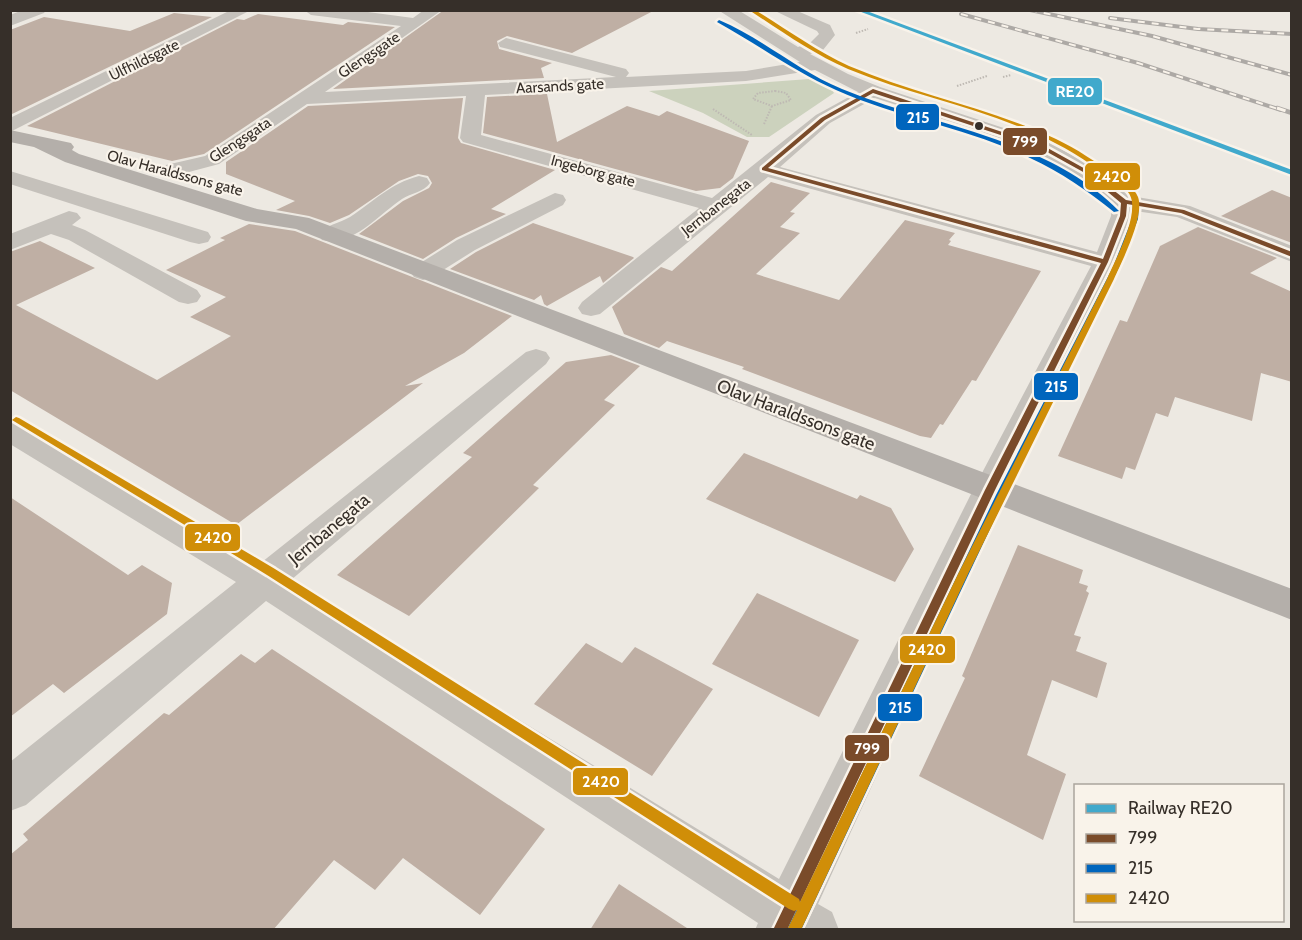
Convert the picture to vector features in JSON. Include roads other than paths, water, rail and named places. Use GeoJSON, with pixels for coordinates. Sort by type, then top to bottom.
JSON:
{"type":"FeatureCollection","features":[{"type":"Feature","properties":{"kind":"main road","name":"Olav Haraldssons gate"},"geometry":{"type":"LineString","coordinates":[[10,136],[42,144],[89,150],[174,170],[254,195],[273,204],[300,223]]}},
{"type":"Feature","properties":{"kind":"main road","name":"Olav Haraldssons gate"},"geometry":{"type":"LineString","coordinates":[[42,144],[72,158],[254,216],[300,223],[1292,605]]}},
{"type":"Feature","properties":{"kind":"street"},"geometry":{"type":"LineString","coordinates":[[10,21],[39,10]]}},
{"type":"Feature","properties":{"kind":"street","name":"Ulfhildsgate"},"geometry":{"type":"LineString","coordinates":[[10,126],[244,10]]}},
{"type":"Feature","properties":{"kind":"street"},"geometry":{"type":"LineString","coordinates":[[311,10],[417,23]]}},
{"type":"Feature","properties":{"kind":"street","name":"Glengsgate"},"geometry":{"type":"LineString","coordinates":[[302,99],[435,10]]}},
{"type":"Feature","properties":{"kind":"street"},"geometry":{"type":"LineString","coordinates":[[731,13],[762,10]]}},
{"type":"Feature","properties":{"kind":"street"},"geometry":{"type":"LineString","coordinates":[[780,10],[824,28],[827,35],[807,55]]}},
{"type":"Feature","properties":{"kind":"street"},"geometry":{"type":"LineString","coordinates":[[731,13],[873,91],[1042,147],[1087,172],[1124,202],[1182,211],[1292,255]]}},
{"type":"Feature","properties":{"kind":"street"},"geometry":{"type":"LineString","coordinates":[[506,43],[651,81]]}},
{"type":"Feature","properties":{"kind":"street"},"geometry":{"type":"LineString","coordinates":[[807,55],[822,51],[918,93],[920,107]]}},
{"type":"Feature","properties":{"kind":"street","name":"Aarsands gate"},"geometry":{"type":"LineString","coordinates":[[302,99],[746,76],[807,55]]}},
{"type":"Feature","properties":{"kind":"street","name":"Ingeborg gate"},"geometry":{"type":"LineString","coordinates":[[476,90],[470,138],[716,206]]}},
{"type":"Feature","properties":{"kind":"street","name":"Jernbanegata"},"geometry":{"type":"LineString","coordinates":[[591,308],[764,170],[823,118],[873,91]]}},
{"type":"Feature","properties":{"kind":"street","name":"Glengsgata"},"geometry":{"type":"LineString","coordinates":[[174,170],[212,159],[302,99]]}},
{"type":"Feature","properties":{"kind":"street"},"geometry":{"type":"LineString","coordinates":[[764,170],[1105,262]]}},
{"type":"Feature","properties":{"kind":"street"},"geometry":{"type":"LineString","coordinates":[[10,177],[101,204],[199,237]]}},
{"type":"Feature","properties":{"kind":"street"},"geometry":{"type":"LineString","coordinates":[[330,235],[357,223],[395,194],[419,183]]}},
{"type":"Feature","properties":{"kind":"street"},"geometry":{"type":"LineString","coordinates":[[423,272],[466,245],[555,200]]}},
{"type":"Feature","properties":{"kind":"street"},"geometry":{"type":"LineString","coordinates":[[10,430],[265,582],[794,924],[990,490],[1105,262],[1123,216],[1124,202]]}},
{"type":"Feature","properties":{"kind":"street"},"geometry":{"type":"LineString","coordinates":[[10,243],[101,204]]}},
{"type":"Feature","properties":{"kind":"street"},"geometry":{"type":"LineString","coordinates":[[50,226],[77,236],[188,296]]}},
{"type":"Feature","properties":{"kind":"street","name":"Jernbanegata"},"geometry":{"type":"LineString","coordinates":[[10,790],[536,358]]}},
{"type":"Feature","properties":{"kind":"railway"},"geometry":{"type":"LineString","coordinates":[[1030,10],[1152,36],[1292,75]]}},
{"type":"Feature","properties":{"kind":"railway"},"geometry":{"type":"LineString","coordinates":[[961,14],[1138,63],[1281,110]]}},
{"type":"Feature","properties":{"kind":"railway"},"geometry":{"type":"LineString","coordinates":[[1110,18],[1198,29],[1292,34]]}},
{"type":"Feature","properties":{"kind":"railway"},"geometry":{"type":"LineString","coordinates":[[1277,108],[1292,113]]}},
{"type":"Feature","properties":{"kind":"rail line","name":"RE20"},"geometry":{"type":"LineString","coordinates":[[858,10],[1292,173]]}}]}
